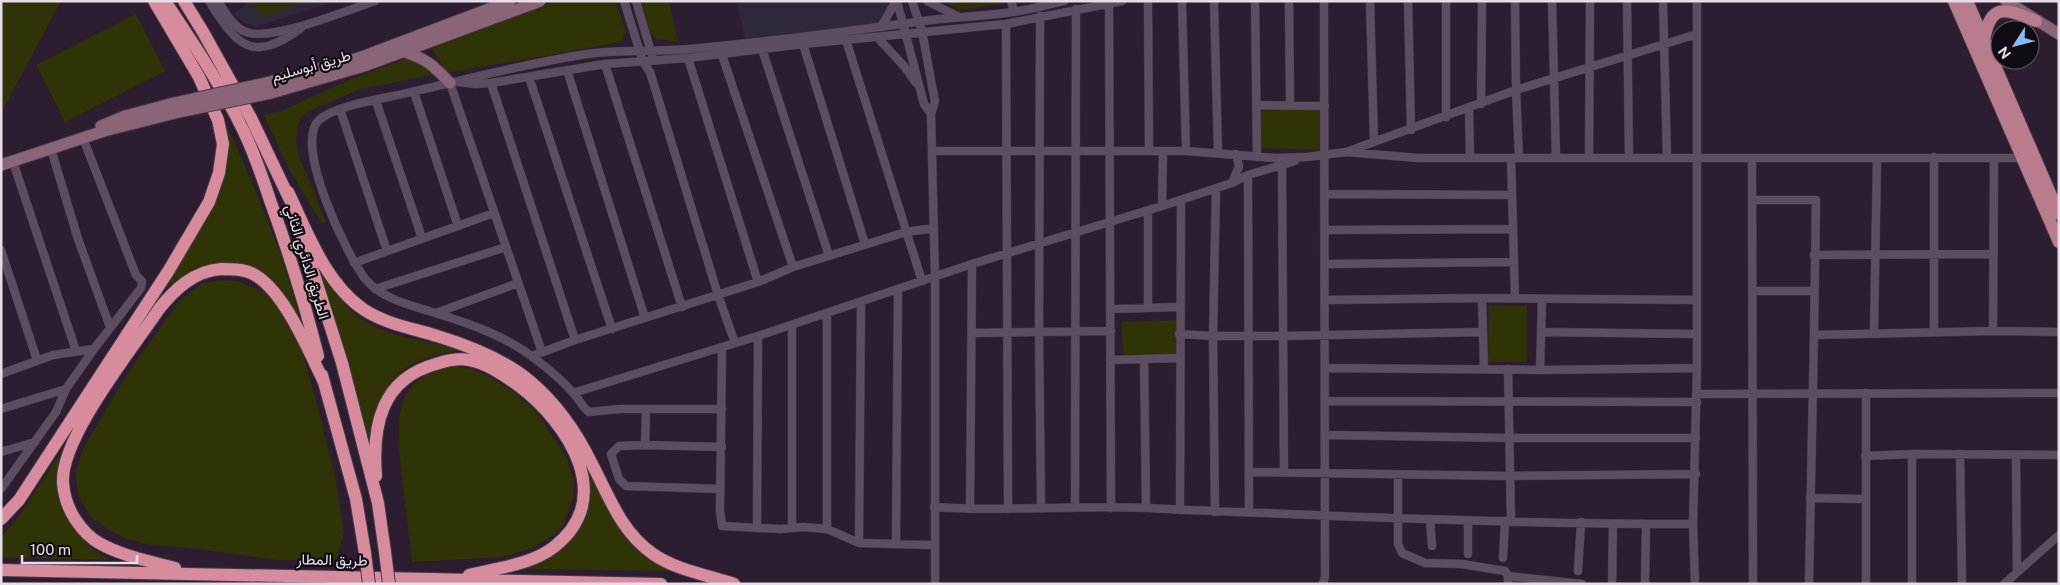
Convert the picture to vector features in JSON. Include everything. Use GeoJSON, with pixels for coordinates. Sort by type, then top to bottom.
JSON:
{"type":"FeatureCollection","features":[{"type":"Feature","properties":{"kind":"highway"},"geometry":{"type":"LineString","coordinates":[[1,519],[19,500],[169,270],[209,202],[219,173],[222,144],[218,120],[199,77],[154,1]]}},
{"type":"Feature","properties":{"kind":"highway","name":"الطريق الدائري الثاني"},"geometry":{"type":"LineString","coordinates":[[165,1],[200,53],[231,107],[255,158],[305,305],[356,499],[369,584]]}},
{"type":"Feature","properties":{"kind":"highway","name":"الطريق الدائري الثاني"},"geometry":{"type":"LineString","coordinates":[[184,1],[241,101],[288,192],[322,294],[342,363],[378,503],[388,584]]}},
{"type":"Feature","properties":{"kind":"highway"},"geometry":{"type":"LineString","coordinates":[[288,192],[328,270],[355,303],[376,317],[476,350],[519,372],[548,398],[562,414],[589,456],[621,520],[637,540],[654,555],[678,567],[734,584]]}},
{"type":"Feature","properties":{"kind":"highway"},"geometry":{"type":"LineString","coordinates":[[192,573],[126,555],[98,542],[80,527],[68,506],[63,482],[68,455],[79,428],[159,309],[174,290],[193,277],[213,270],[234,269],[252,273],[266,283],[280,299],[305,342],[324,382]]}},
{"type":"Feature","properties":{"kind":"highway"},"geometry":{"type":"LineString","coordinates":[[378,503],[375,454],[376,429],[386,401],[404,379],[415,372],[442,362],[469,360],[488,366],[508,377],[543,407],[562,429],[574,450],[581,468],[584,495],[574,525],[566,536],[553,548],[538,556],[451,579]]}},
{"type":"Feature","properties":{"kind":"highway","name":"طريق المطار"},"geometry":{"type":"LineString","coordinates":[[1,570],[661,584]]}},
{"type":"Feature","properties":{"kind":"main road","name":"طريق أبوسليم"},"geometry":{"type":"LineString","coordinates":[[269,88],[359,58],[510,1]]}},
{"type":"Feature","properties":{"kind":"main road","name":"طريق أبوسليم"},"geometry":{"type":"LineString","coordinates":[[1,166],[83,138],[125,116],[338,75],[540,1]]}},
{"type":"Feature","properties":{"kind":"main road"},"geometry":{"type":"LineString","coordinates":[[1954,1],[2059,242]]}},
{"type":"Feature","properties":{"kind":"main road"},"geometry":{"type":"LineString","coordinates":[[1966,1],[2059,214]]}},
{"type":"Feature","properties":{"kind":"main road"},"geometry":{"type":"LineString","coordinates":[[2006,1],[2034,20]]}},
{"type":"Feature","properties":{"kind":"main road"},"geometry":{"type":"LineString","coordinates":[[1984,40],[1989,19],[2000,10],[2010,11],[2033,20]]}},
{"type":"Feature","properties":{"kind":"main road"},"geometry":{"type":"LineString","coordinates":[[2040,23],[2059,34]]}},
{"type":"Feature","properties":{"kind":"main road"},"geometry":{"type":"LineString","coordinates":[[402,51],[421,57],[454,82]]}},
{"type":"Feature","properties":{"kind":"street"},"geometry":{"type":"LineString","coordinates":[[210,1],[229,32],[237,40],[252,46],[274,45],[305,24]]}},
{"type":"Feature","properties":{"kind":"street"},"geometry":{"type":"LineString","coordinates":[[218,1],[239,29],[254,35],[284,30],[376,1]]}},
{"type":"Feature","properties":{"kind":"street"},"geometry":{"type":"LineString","coordinates":[[624,1],[643,62],[650,72],[718,295],[735,343]]}},
{"type":"Feature","properties":{"kind":"street"},"geometry":{"type":"LineString","coordinates":[[636,1],[651,50],[650,72]]}},
{"type":"Feature","properties":{"kind":"street"},"geometry":{"type":"LineString","coordinates":[[880,27],[896,1]]}},
{"type":"Feature","properties":{"kind":"street"},"geometry":{"type":"LineString","coordinates":[[896,1],[905,24],[924,104],[931,114]]}},
{"type":"Feature","properties":{"kind":"street"},"geometry":{"type":"LineString","coordinates":[[912,1],[920,22],[935,102],[931,114],[936,277],[935,584]]}},
{"type":"Feature","properties":{"kind":"street"},"geometry":{"type":"LineString","coordinates":[[927,1],[961,17]]}},
{"type":"Feature","properties":{"kind":"street"},"geometry":{"type":"LineString","coordinates":[[1011,1],[1014,12]]}},
{"type":"Feature","properties":{"kind":"street"},"geometry":{"type":"LineString","coordinates":[[722,409],[646,409],[589,412],[573,392],[532,356],[486,332],[392,299],[375,289],[354,264],[340,235],[312,154],[311,138],[314,126],[319,120],[340,109],[488,72],[587,54],[722,46],[1014,12],[1064,1]]}},
{"type":"Feature","properties":{"kind":"street"},"geometry":{"type":"LineString","coordinates":[[454,82],[491,83],[605,64],[722,55],[922,31],[1006,24],[1122,1]]}},
{"type":"Feature","properties":{"kind":"street"},"geometry":{"type":"LineString","coordinates":[[1148,1],[1149,151]]}},
{"type":"Feature","properties":{"kind":"street"},"geometry":{"type":"LineString","coordinates":[[1182,1],[1186,151]]}},
{"type":"Feature","properties":{"kind":"street"},"geometry":{"type":"LineString","coordinates":[[1214,1],[1218,153]]}},
{"type":"Feature","properties":{"kind":"street"},"geometry":{"type":"LineString","coordinates":[[1257,157],[1255,2],[1261,1]]}},
{"type":"Feature","properties":{"kind":"street"},"geometry":{"type":"LineString","coordinates":[[1289,1],[1290,105]]}},
{"type":"Feature","properties":{"kind":"street"},"geometry":{"type":"LineString","coordinates":[[1324,1],[1326,581]]}},
{"type":"Feature","properties":{"kind":"street"},"geometry":{"type":"LineString","coordinates":[[1370,1],[1374,142]]}},
{"type":"Feature","properties":{"kind":"street"},"geometry":{"type":"LineString","coordinates":[[1408,1],[1411,130]]}},
{"type":"Feature","properties":{"kind":"street"},"geometry":{"type":"LineString","coordinates":[[1446,1],[1446,117]]}},
{"type":"Feature","properties":{"kind":"street"},"geometry":{"type":"LineString","coordinates":[[1481,104],[1482,1]]}},
{"type":"Feature","properties":{"kind":"street"},"geometry":{"type":"LineString","coordinates":[[1515,1],[1516,90],[1520,158]]}},
{"type":"Feature","properties":{"kind":"street"},"geometry":{"type":"LineString","coordinates":[[1552,1],[1556,158]]}},
{"type":"Feature","properties":{"kind":"street"},"geometry":{"type":"LineString","coordinates":[[1589,157],[1590,1]]}},
{"type":"Feature","properties":{"kind":"street"},"geometry":{"type":"LineString","coordinates":[[1627,1],[1629,158]]}},
{"type":"Feature","properties":{"kind":"street"},"geometry":{"type":"LineString","coordinates":[[1663,1],[1668,158]]}},
{"type":"Feature","properties":{"kind":"street"},"geometry":{"type":"LineString","coordinates":[[1695,584],[1693,524],[1696,474],[1697,368],[1697,1]]}},
{"type":"Feature","properties":{"kind":"street"},"geometry":{"type":"LineString","coordinates":[[1109,4],[1111,508]]}},
{"type":"Feature","properties":{"kind":"street"},"geometry":{"type":"LineString","coordinates":[[1075,508],[1076,9]]}},
{"type":"Feature","properties":{"kind":"street"},"geometry":{"type":"LineString","coordinates":[[1040,16],[1039,332],[1041,508]]}},
{"type":"Feature","properties":{"kind":"street"},"geometry":{"type":"LineString","coordinates":[[1006,24],[1008,508]]}},
{"type":"Feature","properties":{"kind":"street"},"geometry":{"type":"LineString","coordinates":[[933,151],[1186,151],[1257,157],[1306,157],[1346,152],[1469,109],[1516,90],[1698,34]]}},
{"type":"Feature","properties":{"kind":"street"},"geometry":{"type":"LineString","coordinates":[[876,37],[904,66],[919,87]]}},
{"type":"Feature","properties":{"kind":"street"},"geometry":{"type":"LineString","coordinates":[[846,40],[922,281]]}},
{"type":"Feature","properties":{"kind":"street"},"geometry":{"type":"LineString","coordinates":[[803,44],[865,244]]}},
{"type":"Feature","properties":{"kind":"street"},"geometry":{"type":"LineString","coordinates":[[762,49],[829,256]]}},
{"type":"Feature","properties":{"kind":"street"},"geometry":{"type":"LineString","coordinates":[[722,55],[793,267]]}},
{"type":"Feature","properties":{"kind":"street"},"geometry":{"type":"LineString","coordinates":[[688,58],[758,282]]}},
{"type":"Feature","properties":{"kind":"street"},"geometry":{"type":"LineString","coordinates":[[605,64],[682,307]]}},
{"type":"Feature","properties":{"kind":"street"},"geometry":{"type":"LineString","coordinates":[[567,70],[645,318]]}},
{"type":"Feature","properties":{"kind":"street"},"geometry":{"type":"LineString","coordinates":[[529,77],[612,329]]}},
{"type":"Feature","properties":{"kind":"street"},"geometry":{"type":"LineString","coordinates":[[454,82],[494,213],[542,352]]}},
{"type":"Feature","properties":{"kind":"street"},"geometry":{"type":"LineString","coordinates":[[491,83],[575,340]]}},
{"type":"Feature","properties":{"kind":"street"},"geometry":{"type":"LineString","coordinates":[[414,92],[458,226]]}},
{"type":"Feature","properties":{"kind":"street"},"geometry":{"type":"LineString","coordinates":[[376,101],[422,238]]}},
{"type":"Feature","properties":{"kind":"street"},"geometry":{"type":"LineString","coordinates":[[1257,105],[1325,106]]}},
{"type":"Feature","properties":{"kind":"street"},"geometry":{"type":"LineString","coordinates":[[340,109],[387,251]]}},
{"type":"Feature","properties":{"kind":"street"},"geometry":{"type":"LineString","coordinates":[[1469,109],[1470,158]]}},
{"type":"Feature","properties":{"kind":"street"},"geometry":{"type":"LineString","coordinates":[[1,489],[56,412],[66,389],[94,349],[140,291],[142,281],[136,275],[83,138]]}},
{"type":"Feature","properties":{"kind":"street"},"geometry":{"type":"LineString","coordinates":[[52,149],[78,240],[110,327]]}},
{"type":"Feature","properties":{"kind":"street"},"geometry":{"type":"LineString","coordinates":[[1162,206],[1163,152]]}},
{"type":"Feature","properties":{"kind":"street"},"geometry":{"type":"LineString","coordinates":[[1346,152],[1418,158],[2022,158]]}},
{"type":"Feature","properties":{"kind":"street"},"geometry":{"type":"LineString","coordinates":[[1232,183],[1239,166],[1236,154]]}},
{"type":"Feature","properties":{"kind":"street"},"geometry":{"type":"LineString","coordinates":[[573,392],[722,348],[972,264],[1008,254],[1039,242],[1148,211],[1232,183],[1248,175],[1306,157]]}},
{"type":"Feature","properties":{"kind":"street"},"geometry":{"type":"LineString","coordinates":[[1511,158],[1515,298]]}},
{"type":"Feature","properties":{"kind":"street"},"geometry":{"type":"LineString","coordinates":[[1752,158],[1753,584]]}},
{"type":"Feature","properties":{"kind":"street"},"geometry":{"type":"LineString","coordinates":[[1934,158],[1934,332]]}},
{"type":"Feature","properties":{"kind":"street"},"geometry":{"type":"LineString","coordinates":[[1993,331],[1994,158]]}},
{"type":"Feature","properties":{"kind":"street"},"geometry":{"type":"LineString","coordinates":[[1874,334],[1877,159]]}},
{"type":"Feature","properties":{"kind":"street"},"geometry":{"type":"LineString","coordinates":[[13,162],[76,351]]}},
{"type":"Feature","properties":{"kind":"street"},"geometry":{"type":"LineString","coordinates":[[1282,164],[1284,472]]}},
{"type":"Feature","properties":{"kind":"street"},"geometry":{"type":"LineString","coordinates":[[1248,175],[1249,512]]}},
{"type":"Feature","properties":{"kind":"street"},"geometry":{"type":"LineString","coordinates":[[1215,512],[1213,336],[1216,188]]}},
{"type":"Feature","properties":{"kind":"street"},"geometry":{"type":"LineString","coordinates":[[1325,194],[1512,195]]}},
{"type":"Feature","properties":{"kind":"street"},"geometry":{"type":"LineString","coordinates":[[1180,510],[1181,200]]}},
{"type":"Feature","properties":{"kind":"street"},"geometry":{"type":"LineString","coordinates":[[1752,200],[1816,200],[1809,584]]}},
{"type":"Feature","properties":{"kind":"street"},"geometry":{"type":"LineString","coordinates":[[1148,211],[1148,308]]}},
{"type":"Feature","properties":{"kind":"street"},"geometry":{"type":"LineString","coordinates":[[354,264],[494,213]]}},
{"type":"Feature","properties":{"kind":"street"},"geometry":{"type":"LineString","coordinates":[[532,356],[575,340],[758,282],[793,267],[865,244],[906,232],[934,228]]}},
{"type":"Feature","properties":{"kind":"street"},"geometry":{"type":"LineString","coordinates":[[1325,230],[1513,229]]}},
{"type":"Feature","properties":{"kind":"street"},"geometry":{"type":"LineString","coordinates":[[375,289],[506,248]]}},
{"type":"Feature","properties":{"kind":"street"},"geometry":{"type":"LineString","coordinates":[[1,250],[37,360]]}},
{"type":"Feature","properties":{"kind":"street"},"geometry":{"type":"LineString","coordinates":[[1814,255],[1992,254]]}},
{"type":"Feature","properties":{"kind":"street"},"geometry":{"type":"LineString","coordinates":[[1325,264],[1514,262]]}},
{"type":"Feature","properties":{"kind":"street"},"geometry":{"type":"LineString","coordinates":[[970,510],[972,264]]}},
{"type":"Feature","properties":{"kind":"street"},"geometry":{"type":"LineString","coordinates":[[436,313],[518,283]]}},
{"type":"Feature","properties":{"kind":"street"},"geometry":{"type":"LineString","coordinates":[[896,544],[898,290]]}},
{"type":"Feature","properties":{"kind":"street"},"geometry":{"type":"LineString","coordinates":[[1753,291],[1814,291]]}},
{"type":"Feature","properties":{"kind":"street"},"geometry":{"type":"LineString","coordinates":[[1482,298],[1484,369]]}},
{"type":"Feature","properties":{"kind":"street"},"geometry":{"type":"LineString","coordinates":[[1325,300],[1515,298],[1697,300]]}},
{"type":"Feature","properties":{"kind":"street"},"geometry":{"type":"LineString","coordinates":[[1540,370],[1542,299]]}},
{"type":"Feature","properties":{"kind":"street"},"geometry":{"type":"LineString","coordinates":[[859,543],[861,302]]}},
{"type":"Feature","properties":{"kind":"street"},"geometry":{"type":"LineString","coordinates":[[1110,309],[1180,307]]}},
{"type":"Feature","properties":{"kind":"street"},"geometry":{"type":"LineString","coordinates":[[827,312],[827,529]]}},
{"type":"Feature","properties":{"kind":"street"},"geometry":{"type":"LineString","coordinates":[[792,325],[792,527]]}},
{"type":"Feature","properties":{"kind":"street"},"geometry":{"type":"LineString","coordinates":[[972,332],[1111,331]]}},
{"type":"Feature","properties":{"kind":"street"},"geometry":{"type":"LineString","coordinates":[[1814,335],[1993,331],[2059,332]]}},
{"type":"Feature","properties":{"kind":"street"},"geometry":{"type":"LineString","coordinates":[[1180,334],[1282,336],[1483,332]]}},
{"type":"Feature","properties":{"kind":"street"},"geometry":{"type":"LineString","coordinates":[[1541,332],[1697,334]]}},
{"type":"Feature","properties":{"kind":"street"},"geometry":{"type":"LineString","coordinates":[[757,528],[758,336]]}},
{"type":"Feature","properties":{"kind":"street"},"geometry":{"type":"LineString","coordinates":[[722,348],[720,523],[722,526],[827,529],[859,543],[934,545]]}},
{"type":"Feature","properties":{"kind":"street"},"geometry":{"type":"LineString","coordinates":[[1,374],[37,360],[94,349]]}},
{"type":"Feature","properties":{"kind":"street"},"geometry":{"type":"LineString","coordinates":[[1110,360],[1180,358]]}},
{"type":"Feature","properties":{"kind":"street"},"geometry":{"type":"LineString","coordinates":[[1144,359],[1146,508]]}},
{"type":"Feature","properties":{"kind":"street"},"geometry":{"type":"LineString","coordinates":[[1325,368],[1540,370],[1697,368]]}},
{"type":"Feature","properties":{"kind":"street"},"geometry":{"type":"LineString","coordinates":[[1503,558],[1508,521],[1510,438],[1508,369]]}},
{"type":"Feature","properties":{"kind":"street"},"geometry":{"type":"LineString","coordinates":[[1,409],[66,389]]}},
{"type":"Feature","properties":{"kind":"street"},"geometry":{"type":"LineString","coordinates":[[1325,401],[1509,403],[1696,398],[1754,394],[2059,392]]}},
{"type":"Feature","properties":{"kind":"street"},"geometry":{"type":"LineString","coordinates":[[1866,393],[1866,584]]}},
{"type":"Feature","properties":{"kind":"street"},"geometry":{"type":"LineString","coordinates":[[645,445],[646,409]]}},
{"type":"Feature","properties":{"kind":"street"},"geometry":{"type":"LineString","coordinates":[[1325,435],[1510,438],[1696,438]]}},
{"type":"Feature","properties":{"kind":"street"},"geometry":{"type":"LineString","coordinates":[[1,452],[35,442]]}},
{"type":"Feature","properties":{"kind":"street"},"geometry":{"type":"LineString","coordinates":[[720,490],[626,486],[619,480],[611,454],[619,446],[645,445],[722,448]]}},
{"type":"Feature","properties":{"kind":"street"},"geometry":{"type":"LineString","coordinates":[[1865,456],[1912,454],[2059,455]]}},
{"type":"Feature","properties":{"kind":"street"},"geometry":{"type":"LineString","coordinates":[[1912,454],[1912,584]]}},
{"type":"Feature","properties":{"kind":"street"},"geometry":{"type":"LineString","coordinates":[[1960,454],[1962,584]]}},
{"type":"Feature","properties":{"kind":"street"},"geometry":{"type":"LineString","coordinates":[[2016,455],[2017,571]]}},
{"type":"Feature","properties":{"kind":"street"},"geometry":{"type":"LineString","coordinates":[[1250,472],[1509,476],[1696,474]]}},
{"type":"Feature","properties":{"kind":"street"},"geometry":{"type":"LineString","coordinates":[[1398,474],[1397,519],[1399,548],[1406,556],[1425,563],[1462,564],[1505,571],[1508,580],[1582,584]]}},
{"type":"Feature","properties":{"kind":"street"},"geometry":{"type":"LineString","coordinates":[[1810,498],[1866,499]]}},
{"type":"Feature","properties":{"kind":"street"},"geometry":{"type":"LineString","coordinates":[[934,507],[970,510],[1008,508],[1146,508],[1430,520],[1693,524]]}},
{"type":"Feature","properties":{"kind":"street"},"geometry":{"type":"LineString","coordinates":[[1430,520],[1432,546]]}},
{"type":"Feature","properties":{"kind":"street"},"geometry":{"type":"LineString","coordinates":[[1468,521],[1468,554]]}},
{"type":"Feature","properties":{"kind":"street"},"geometry":{"type":"LineString","coordinates":[[1578,571],[1581,522]]}},
{"type":"Feature","properties":{"kind":"street"},"geometry":{"type":"LineString","coordinates":[[1612,584],[1613,524]]}},
{"type":"Feature","properties":{"kind":"street"},"geometry":{"type":"LineString","coordinates":[[1645,584],[1646,524]]}},
{"type":"Feature","properties":{"kind":"street"},"geometry":{"type":"LineString","coordinates":[[2004,584],[2059,535]]}},
{"type":"Feature","properties":{"kind":"shaded area"},"geometry":{"type":"Polygon","coordinates":[[[244,1],[336,1],[256,27],[243,22],[234,14],[246,4],[244,1]]]}},
{"type":"Feature","properties":{"kind":"shaded area"},"geometry":{"type":"Polygon","coordinates":[[[736,1],[893,1],[880,24],[745,39],[736,1]]]}},
{"type":"Feature","properties":{"kind":"green space"},"geometry":{"type":"Polygon","coordinates":[[[1,1],[61,1],[1,113],[1,1]]]}},
{"type":"Feature","properties":{"kind":"green space"},"geometry":{"type":"Polygon","coordinates":[[[253,1],[308,1],[262,17],[253,1]]]}},
{"type":"Feature","properties":{"kind":"green space"},"geometry":{"type":"Polygon","coordinates":[[[556,1],[616,1],[625,31],[622,42],[447,73],[431,47],[556,1]]]}},
{"type":"Feature","properties":{"kind":"green space"},"geometry":{"type":"Polygon","coordinates":[[[641,1],[669,1],[678,42],[657,39],[650,32],[641,1]]]}},
{"type":"Feature","properties":{"kind":"green space"},"geometry":{"type":"Polygon","coordinates":[[[950,1],[1007,1],[1007,3],[960,10],[949,5],[950,1]]]}},
{"type":"Feature","properties":{"kind":"green space"},"geometry":{"type":"Polygon","coordinates":[[[136,14],[165,71],[65,122],[36,65],[136,14]]]}},
{"type":"Feature","properties":{"kind":"green space"},"geometry":{"type":"Polygon","coordinates":[[[408,58],[436,74],[361,89],[304,114],[298,124],[296,138],[298,154],[326,222],[322,224],[288,167],[264,115],[284,110],[351,79],[408,58]]]}},
{"type":"Feature","properties":{"kind":"green space"},"geometry":{"type":"Polygon","coordinates":[[[1260,108],[1319,109],[1319,150],[1261,148],[1260,108]]]}},
{"type":"Feature","properties":{"kind":"green space"},"geometry":{"type":"Polygon","coordinates":[[[226,124],[276,243],[299,317],[280,287],[265,276],[210,265],[194,270],[163,289],[212,205],[223,125],[226,124]]]}},
{"type":"Feature","properties":{"kind":"green space"},"geometry":{"type":"Polygon","coordinates":[[[319,267],[344,303],[366,322],[393,334],[467,350],[432,356],[402,371],[387,390],[382,403],[372,450],[319,267]]]}},
{"type":"Feature","properties":{"kind":"green space"},"geometry":{"type":"Polygon","coordinates":[[[220,280],[238,281],[264,292],[295,326],[335,476],[344,532],[336,562],[277,560],[191,548],[151,545],[128,539],[109,530],[90,516],[78,495],[76,474],[82,450],[129,371],[179,301],[200,284],[220,280]]]}},
{"type":"Feature","properties":{"kind":"green space"},"geometry":{"type":"Polygon","coordinates":[[[1489,305],[1527,306],[1527,362],[1488,362],[1489,305]]]}},
{"type":"Feature","properties":{"kind":"green space"},"geometry":{"type":"Polygon","coordinates":[[[1178,320],[1179,355],[1123,356],[1122,322],[1178,320]]]}},
{"type":"Feature","properties":{"kind":"green space"},"geometry":{"type":"Polygon","coordinates":[[[455,366],[475,370],[495,380],[534,409],[567,458],[574,482],[573,498],[563,526],[552,536],[530,549],[501,557],[412,562],[399,446],[401,409],[407,394],[417,381],[433,371],[455,366]]]}},
{"type":"Feature","properties":{"kind":"green space"},"geometry":{"type":"Polygon","coordinates":[[[572,439],[655,560],[670,571],[517,569],[556,552],[574,536],[586,515],[590,491],[589,479],[586,467],[572,439]]]}},
{"type":"Feature","properties":{"kind":"green space"},"geometry":{"type":"Polygon","coordinates":[[[60,454],[57,471],[57,497],[67,520],[88,546],[111,560],[1,557],[1,537],[19,516],[60,454]]]}}]}
